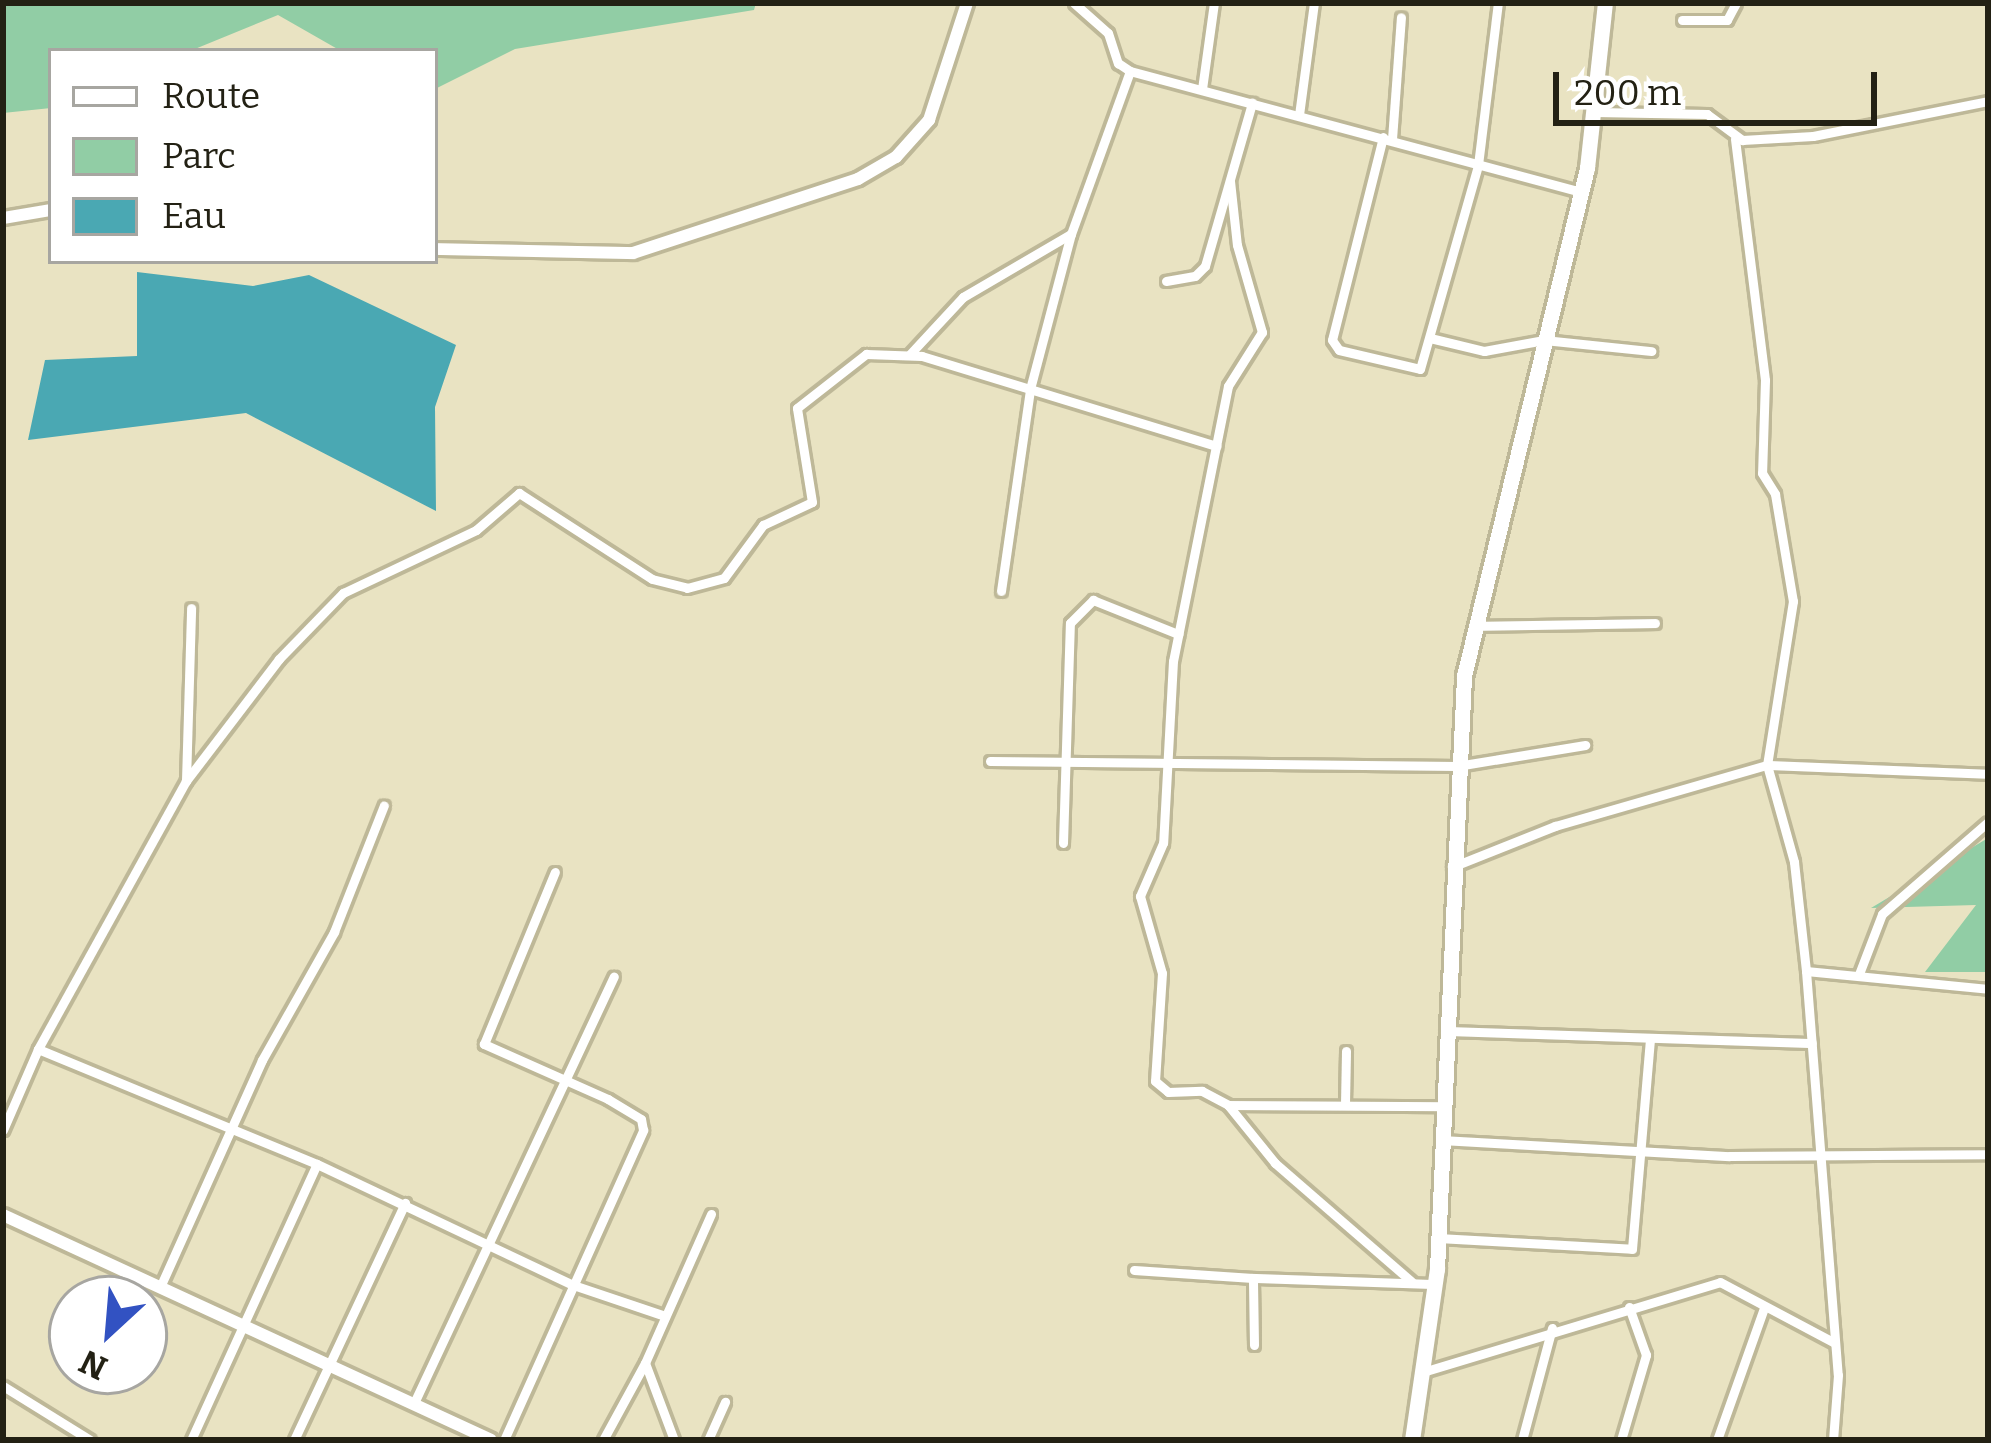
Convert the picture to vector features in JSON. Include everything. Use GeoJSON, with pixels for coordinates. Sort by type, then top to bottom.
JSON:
{"type":"FeatureCollection","features":[{"type":"Feature","properties":{"kind":"highway"},"geometry":{"type":"LineString","coordinates":[[1412,1440],[1435,1285],[1456,766],[1473,626],[1581,192],[1595,112],[1605,3]]}},
{"type":"Feature","properties":{"kind":"street"},"geometry":{"type":"LineString","coordinates":[[438,249],[633,254],[858,179],[896,157],[929,119],[967,3]]}},
{"type":"Feature","properties":{"kind":"street"},"geometry":{"type":"LineString","coordinates":[[1074,3],[1108,33],[1118,63],[1130,70],[1581,192]]}},
{"type":"Feature","properties":{"kind":"street"},"geometry":{"type":"LineString","coordinates":[[1202,89],[1214,3]]}},
{"type":"Feature","properties":{"kind":"street"},"geometry":{"type":"LineString","coordinates":[[1299,116],[1313,3]]}},
{"type":"Feature","properties":{"kind":"street"},"geometry":{"type":"LineString","coordinates":[[1401,17],[1388,138],[1332,340],[1339,350],[1420,369],[1478,165],[1498,3]]}},
{"type":"Feature","properties":{"kind":"street"},"geometry":{"type":"LineString","coordinates":[[1682,20],[1726,20],[1736,3]]}},
{"type":"Feature","properties":{"kind":"street"},"geometry":{"type":"LineString","coordinates":[[1000,591],[1030,389],[1071,234],[1130,70]]}},
{"type":"Feature","properties":{"kind":"street"},"geometry":{"type":"LineString","coordinates":[[1736,139],[1813,136],[1988,100]]}},
{"type":"Feature","properties":{"kind":"street"},"geometry":{"type":"LineString","coordinates":[[1166,281],[1201,272],[1252,103]]}},
{"type":"Feature","properties":{"kind":"street"},"geometry":{"type":"LineString","coordinates":[[1595,112],[1707,114],[1736,139],[1765,380],[1762,472],[1775,494],[1793,601],[1767,765],[1794,862],[1806,971],[1833,1342],[1833,1440]]}},
{"type":"Feature","properties":{"kind":"street"},"geometry":{"type":"LineString","coordinates":[[1230,181],[1237,245],[1262,332],[1228,386],[1178,634],[1163,843],[1140,896],[1162,973],[1155,1081],[1168,1092],[1202,1091],[1228,1105],[1275,1163],[1412,1282]]}},
{"type":"Feature","properties":{"kind":"street"},"geometry":{"type":"LineString","coordinates":[[3,218],[48,210]]}},
{"type":"Feature","properties":{"kind":"street"},"geometry":{"type":"LineString","coordinates":[[910,353],[963,297],[1071,234]]}},
{"type":"Feature","properties":{"kind":"street"},"geometry":{"type":"LineString","coordinates":[[1430,338],[1484,351],[1544,340],[1651,351]]}},
{"type":"Feature","properties":{"kind":"street"},"geometry":{"type":"LineString","coordinates":[[3,1130],[38,1049],[186,781],[279,659],[343,593],[476,530],[519,493],[652,579],[687,588],[724,578],[763,525],[812,502],[794,416],[801,403],[866,354],[910,353],[1217,446]]}},
{"type":"Feature","properties":{"kind":"street"},"geometry":{"type":"LineString","coordinates":[[1064,843],[1070,623],[1084,604],[1118,606],[1178,634]]}},
{"type":"Feature","properties":{"kind":"street"},"geometry":{"type":"LineString","coordinates":[[186,781],[191,608]]}},
{"type":"Feature","properties":{"kind":"street"},"geometry":{"type":"LineString","coordinates":[[1473,626],[1655,623]]}},
{"type":"Feature","properties":{"kind":"street"},"geometry":{"type":"LineString","coordinates":[[990,761],[1170,759],[1456,766],[1585,745]]}},
{"type":"Feature","properties":{"kind":"street"},"geometry":{"type":"LineString","coordinates":[[1452,867],[1555,826],[1767,765],[1988,774]]}},
{"type":"Feature","properties":{"kind":"street"},"geometry":{"type":"LineString","coordinates":[[166,1275],[232,1128],[334,932],[384,805]]}},
{"type":"Feature","properties":{"kind":"street"},"geometry":{"type":"LineString","coordinates":[[1859,974],[1882,914],[1988,822]]}},
{"type":"Feature","properties":{"kind":"street"},"geometry":{"type":"LineString","coordinates":[[504,1440],[644,1130],[635,1114],[490,1049],[483,1036],[555,872]]}},
{"type":"Feature","properties":{"kind":"street"},"geometry":{"type":"LineString","coordinates":[[1806,971],[1988,989]]}},
{"type":"Feature","properties":{"kind":"street"},"geometry":{"type":"LineString","coordinates":[[414,1403],[614,977]]}},
{"type":"Feature","properties":{"kind":"street"},"geometry":{"type":"LineString","coordinates":[[1445,1031],[1812,1043]]}},
{"type":"Feature","properties":{"kind":"street"},"geometry":{"type":"LineString","coordinates":[[1438,1238],[1632,1249],[1645,1149],[1650,1040]]}},
{"type":"Feature","properties":{"kind":"street"},"geometry":{"type":"LineString","coordinates":[[38,1049],[317,1164],[573,1285],[665,1316]]}},
{"type":"Feature","properties":{"kind":"street"},"geometry":{"type":"LineString","coordinates":[[1345,1104],[1346,1051]]}},
{"type":"Feature","properties":{"kind":"street"},"geometry":{"type":"LineString","coordinates":[[1228,1105],[1443,1106]]}},
{"type":"Feature","properties":{"kind":"street"},"geometry":{"type":"LineString","coordinates":[[1441,1140],[1817,1156],[1988,1154]]}},
{"type":"Feature","properties":{"kind":"street"},"geometry":{"type":"LineString","coordinates":[[191,1440],[317,1164]]}},
{"type":"Feature","properties":{"kind":"street"},"geometry":{"type":"LineString","coordinates":[[294,1440],[405,1203]]}},
{"type":"Feature","properties":{"kind":"street"},"geometry":{"type":"LineString","coordinates":[[603,1440],[645,1363],[711,1214]]}},
{"type":"Feature","properties":{"kind":"street"},"geometry":{"type":"LineString","coordinates":[[3,1215],[138,1275]]}},
{"type":"Feature","properties":{"kind":"street"},"geometry":{"type":"LineString","coordinates":[[1134,1270],[1435,1285]]}},
{"type":"Feature","properties":{"kind":"street"},"geometry":{"type":"LineString","coordinates":[[1253,1278],[1254,1345]]}},
{"type":"Feature","properties":{"kind":"street"},"geometry":{"type":"LineString","coordinates":[[1426,1370],[1552,1328],[1720,1282],[1833,1342]]}},
{"type":"Feature","properties":{"kind":"street"},"geometry":{"type":"LineString","coordinates":[[168,1288],[491,1440]]}},
{"type":"Feature","properties":{"kind":"street"},"geometry":{"type":"LineString","coordinates":[[1621,1440],[1646,1355],[1629,1306]]}},
{"type":"Feature","properties":{"kind":"street"},"geometry":{"type":"LineString","coordinates":[[1717,1440],[1764,1308]]}},
{"type":"Feature","properties":{"kind":"street"},"geometry":{"type":"LineString","coordinates":[[1522,1440],[1552,1328]]}},
{"type":"Feature","properties":{"kind":"street"},"geometry":{"type":"LineString","coordinates":[[645,1363],[674,1440]]}},
{"type":"Feature","properties":{"kind":"street"},"geometry":{"type":"LineString","coordinates":[[3,1386],[90,1440]]}},
{"type":"Feature","properties":{"kind":"street"},"geometry":{"type":"LineString","coordinates":[[708,1440],[725,1402]]}},
{"type":"Feature","properties":{"kind":"green space"},"geometry":{"type":"Polygon","coordinates":[[[3,3],[756,3],[754,10],[515,49],[438,88],[438,48],[336,48],[278,15],[197,48],[48,48],[48,108],[3,113],[3,3]]]}},
{"type":"Feature","properties":{"kind":"green space"},"geometry":{"type":"Polygon","coordinates":[[[1988,838],[1988,972],[1925,972],[1976,905],[1871,908],[1988,838]]]}},
{"type":"Feature","properties":{"kind":"water"},"geometry":{"type":"Polygon","coordinates":[[[137,272],[253,286],[309,275],[456,345],[435,407],[436,511],[246,413],[28,440],[45,360],[137,356],[137,272]]]}}]}
